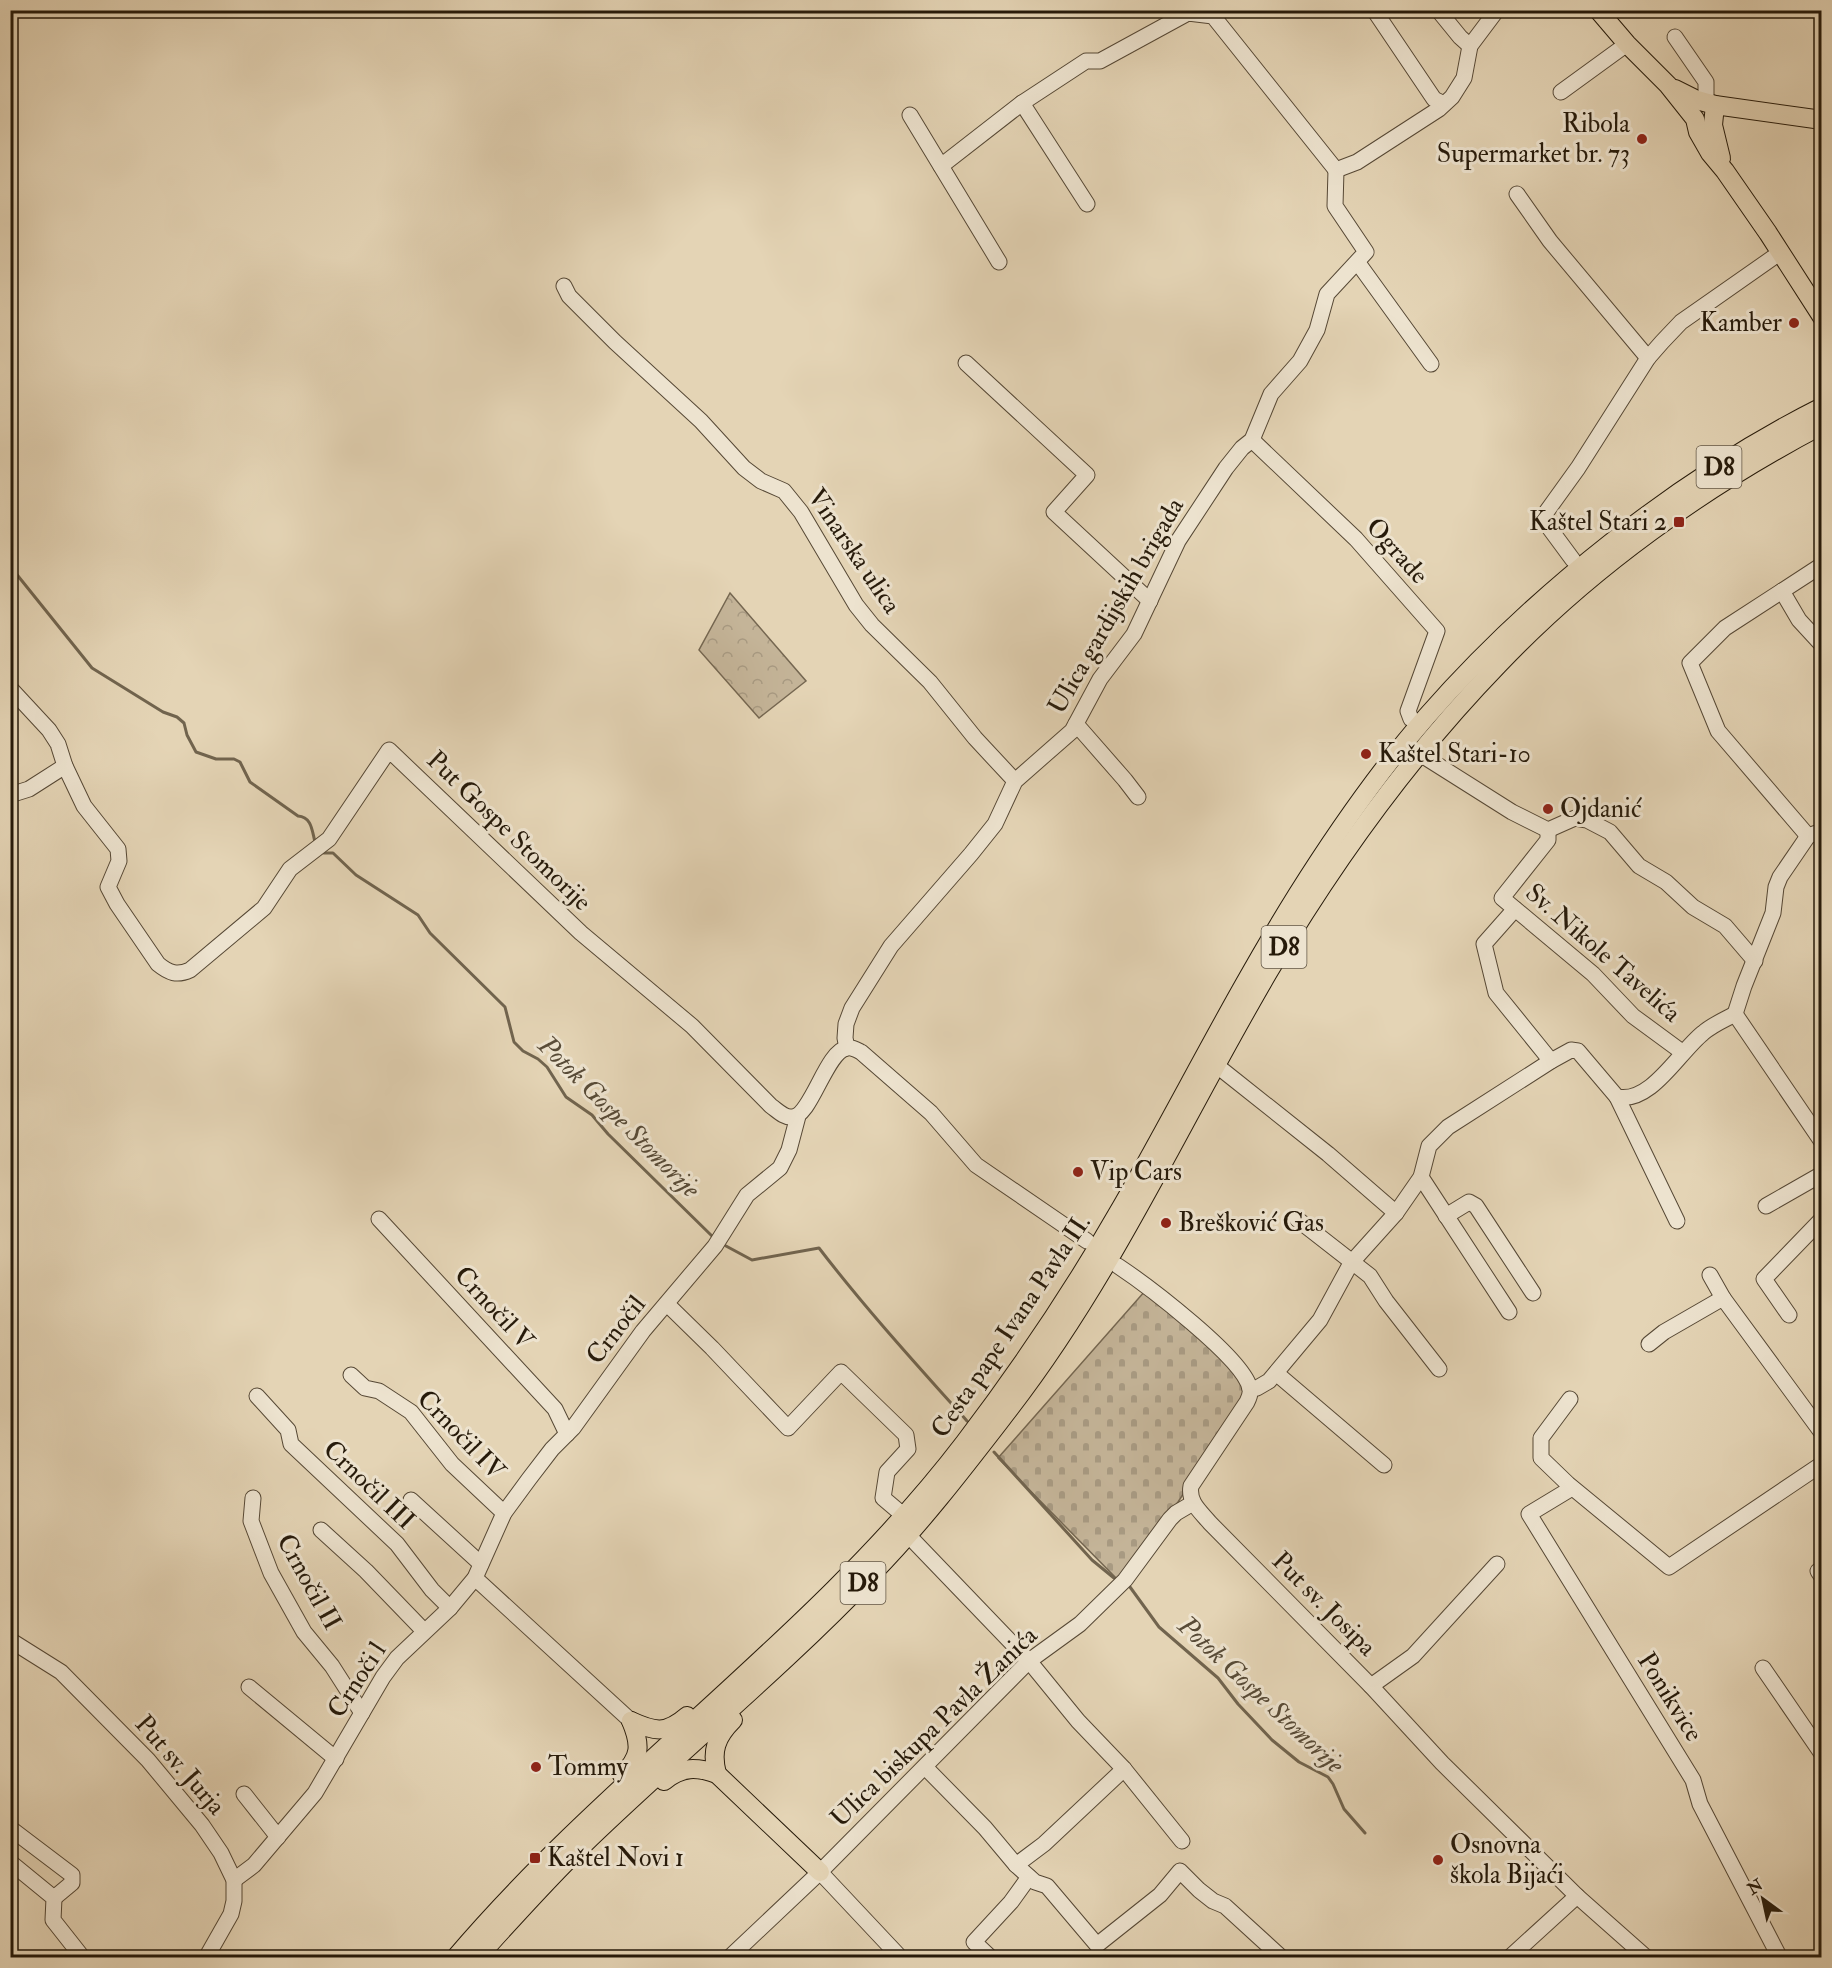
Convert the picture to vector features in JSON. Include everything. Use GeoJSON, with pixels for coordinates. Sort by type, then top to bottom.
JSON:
{"type":"FeatureCollection","features":[{"type":"Feature","properties":{"kind":"main road"},"geometry":{"type":"LineString","coordinates":[[1598,10],[1627,44],[1668,85],[1695,119],[1698,132],[1710,153],[1781,252],[1821,317]]}},
{"type":"Feature","properties":{"kind":"main road"},"geometry":{"type":"LineString","coordinates":[[1668,85],[1706,102],[1821,120]]}},
{"type":"Feature","properties":{"kind":"main road"},"geometry":{"type":"LineString","coordinates":[[1695,119],[1706,102]]}},
{"type":"Feature","properties":{"kind":"main road"},"geometry":{"type":"LineString","coordinates":[[1706,102],[1725,171]]}},
{"type":"Feature","properties":{"kind":"main road"},"geometry":{"type":"LineString","coordinates":[[1816,422],[1821,399]]}},
{"type":"Feature","properties":{"kind":"main road","name":"Cesta pape Ivana Pavla II."},"geometry":{"type":"LineString","coordinates":[[477,1958],[536,1891],[626,1804],[841,1605],[908,1535],[1014,1402],[1078,1310],[1110,1257],[1269,972],[1348,848],[1420,752],[1496,666],[1584,586],[1646,536],[1816,422]]}},
{"type":"Feature","properties":{"kind":"main road","name":"Cesta pape Ivana Pavla II."},"geometry":{"type":"LineString","coordinates":[[455,1958],[492,1916],[604,1804],[861,1563],[964,1443],[1033,1349],[1074,1287],[1124,1203],[1202,1059],[1298,893],[1377,778],[1429,713],[1504,637],[1608,544],[1743,451],[1816,422]]}},
{"type":"Feature","properties":{"kind":"main road"},"geometry":{"type":"LineString","coordinates":[[1078,1310],[1097,1299],[1118,1266],[1160,1186],[1165,1173],[1167,1156]]}},
{"type":"Feature","properties":{"kind":"main road"},"geometry":{"type":"LineString","coordinates":[[1074,1287],[1072,1271],[1087,1241],[1105,1217],[1124,1203]]}},
{"type":"Feature","properties":{"kind":"main road"},"geometry":{"type":"LineString","coordinates":[[717,1774],[714,1762],[715,1747],[723,1730],[735,1717],[741,1700]]}},
{"type":"Feature","properties":{"kind":"main road"},"geometry":{"type":"LineString","coordinates":[[631,1721],[645,1727],[660,1729],[674,1727],[696,1708],[715,1702]]}},
{"type":"Feature","properties":{"kind":"main road"},"geometry":{"type":"LineString","coordinates":[[604,1804],[609,1788],[634,1763],[638,1746],[637,1735],[631,1721]]}},
{"type":"Feature","properties":{"kind":"main road"},"geometry":{"type":"LineString","coordinates":[[626,1804],[640,1802],[680,1770],[689,1768],[717,1774],[820,1872]]}},
{"type":"Feature","properties":{"kind":"street"},"geometry":{"type":"LineString","coordinates":[[1374,10],[1434,99],[1444,104]]}},
{"type":"Feature","properties":{"kind":"street"},"geometry":{"type":"LineString","coordinates":[[1438,10],[1470,46]]}},
{"type":"Feature","properties":{"kind":"street"},"geometry":{"type":"LineString","coordinates":[[1336,170],[1357,162],[1439,110],[1452,97],[1464,78],[1470,46],[1497,10]]}},
{"type":"Feature","properties":{"kind":"street"},"geometry":{"type":"LineString","coordinates":[[941,166],[1022,103],[1086,61],[1100,61],[1188,13],[1213,16],[1336,170],[1335,206],[1366,252],[1358,263],[1431,364]]}},
{"type":"Feature","properties":{"kind":"street"},"geometry":{"type":"LineString","coordinates":[[1675,37],[1706,82],[1706,102]]}},
{"type":"Feature","properties":{"kind":"street"},"geometry":{"type":"LineString","coordinates":[[1561,92],[1627,44]]}},
{"type":"Feature","properties":{"kind":"street"},"geometry":{"type":"LineString","coordinates":[[1022,103],[1087,204]]}},
{"type":"Feature","properties":{"kind":"street"},"geometry":{"type":"LineString","coordinates":[[910,115],[999,262]]}},
{"type":"Feature","properties":{"kind":"street"},"geometry":{"type":"LineString","coordinates":[[1517,194],[1550,241],[1648,358]]}},
{"type":"Feature","properties":{"kind":"street"},"geometry":{"type":"LineString","coordinates":[[1573,560],[1542,518],[1578,468],[1648,358],[1681,322],[1781,252]]}},
{"type":"Feature","properties":{"kind":"street","name":"Ulica gardijskih brigada"},"geometry":{"type":"LineString","coordinates":[[848,1048],[845,1038],[846,1024],[852,1008],[891,946],[995,824],[1015,781],[1072,731],[1100,679],[1134,634],[1178,541],[1226,468],[1242,448],[1252,440],[1271,394],[1300,361],[1317,330],[1327,294],[1358,263]]}},
{"type":"Feature","properties":{"kind":"street","name":"Vinarska ulica"},"geometry":{"type":"LineString","coordinates":[[564,286],[569,296],[701,421],[744,468],[761,481],[784,491],[801,512],[861,612],[930,682],[975,738],[1015,781]]}},
{"type":"Feature","properties":{"kind":"street"},"geometry":{"type":"LineString","coordinates":[[966,363],[1087,475],[1054,512],[1150,601]]}},
{"type":"Feature","properties":{"kind":"street","name":"Ograde"},"geometry":{"type":"LineString","coordinates":[[1252,440],[1356,539],[1437,631],[1408,711],[1411,720]]}},
{"type":"Feature","properties":{"kind":"street"},"geometry":{"type":"LineString","coordinates":[[1617,1097],[1626,1099],[1652,1086],[1682,1052],[1704,1032],[1735,1014],[1773,913],[1776,887],[1780,877],[1815,833],[1718,731],[1690,663],[1725,628],[1821,565]]}},
{"type":"Feature","properties":{"kind":"street"},"geometry":{"type":"LineString","coordinates":[[1782,591],[1799,620],[1821,645]]}},
{"type":"Feature","properties":{"kind":"street","name":"Put Gospe Stomorije"},"geometry":{"type":"LineString","coordinates":[[10,688],[49,730],[58,744],[65,766],[84,806],[118,849],[119,861],[108,887],[158,964],[166,971],[176,974],[190,970],[264,908],[290,869],[329,839],[389,750],[581,933],[692,1026],[771,1106],[784,1116],[791,1118],[798,1116]]}},
{"type":"Feature","properties":{"kind":"street"},"geometry":{"type":"LineString","coordinates":[[1076,724],[1138,797]]}},
{"type":"Feature","properties":{"kind":"street"},"geometry":{"type":"LineString","coordinates":[[1428,759],[1512,812],[1548,830],[1575,818],[1587,820],[1610,832],[1639,866],[1666,882],[1693,907],[1725,926],[1755,961]]}},
{"type":"Feature","properties":{"kind":"street"},"geometry":{"type":"LineString","coordinates":[[10,795],[29,789],[65,766]]}},
{"type":"Feature","properties":{"kind":"street","name":"Sv. Nikole Tavelića"},"geometry":{"type":"LineString","coordinates":[[1548,830],[1548,840],[1502,898],[1593,974],[1633,1016],[1682,1052]]}},
{"type":"Feature","properties":{"kind":"street"},"geometry":{"type":"LineString","coordinates":[[1515,909],[1484,944],[1496,993],[1551,1061]]}},
{"type":"Feature","properties":{"kind":"street"},"geometry":{"type":"LineString","coordinates":[[1735,1014],[1821,1142]]}},
{"type":"Feature","properties":{"kind":"street"},"geometry":{"type":"LineString","coordinates":[[798,1116],[839,1053],[848,1048],[861,1052],[931,1113],[976,1165],[1087,1241]]}},
{"type":"Feature","properties":{"kind":"street"},"geometry":{"type":"LineString","coordinates":[[1250,1389],[1257,1388],[1276,1373],[1320,1320],[1352,1263],[1396,1213],[1421,1177],[1430,1146],[1448,1127],[1571,1050],[1578,1051],[1617,1097],[1677,1221]]}},
{"type":"Feature","properties":{"kind":"street"},"geometry":{"type":"LineString","coordinates":[[1216,1065],[1328,1154],[1396,1213]]}},
{"type":"Feature","properties":{"kind":"street","name":"Crnočil"},"geometry":{"type":"LineString","coordinates":[[478,1571],[504,1513],[552,1449],[567,1434],[643,1331],[715,1246],[747,1195],[780,1168],[789,1150],[798,1116]]}},
{"type":"Feature","properties":{"kind":"street"},"geometry":{"type":"LineString","coordinates":[[1766,1206],[1821,1174]]}},
{"type":"Feature","properties":{"kind":"street"},"geometry":{"type":"LineString","coordinates":[[1421,1177],[1509,1312]]}},
{"type":"Feature","properties":{"kind":"street"},"geometry":{"type":"LineString","coordinates":[[1446,1216],[1469,1202],[1476,1206],[1533,1293]]}},
{"type":"Feature","properties":{"kind":"street"},"geometry":{"type":"LineString","coordinates":[[1297,1219],[1370,1276],[1386,1301],[1439,1369]]}},
{"type":"Feature","properties":{"kind":"street","name":"Crnočil V"},"geometry":{"type":"LineString","coordinates":[[379,1220],[555,1409],[567,1434]]}},
{"type":"Feature","properties":{"kind":"street"},"geometry":{"type":"LineString","coordinates":[[1789,1315],[1764,1279],[1819,1226]]}},
{"type":"Feature","properties":{"kind":"street"},"geometry":{"type":"LineString","coordinates":[[1118,1266],[1187,1318],[1220,1347],[1248,1382],[1250,1389],[1247,1402],[1191,1486],[1193,1503]]}},
{"type":"Feature","properties":{"kind":"street"},"geometry":{"type":"LineString","coordinates":[[1710,1275],[1723,1298],[1821,1433]]}},
{"type":"Feature","properties":{"kind":"street"},"geometry":{"type":"LineString","coordinates":[[1649,1344],[1664,1332],[1723,1298]]}},
{"type":"Feature","properties":{"kind":"street"},"geometry":{"type":"LineString","coordinates":[[667,1304],[788,1428],[841,1372],[906,1436],[908,1449],[887,1472],[883,1498],[903,1515]]}},
{"type":"Feature","properties":{"kind":"street"},"geometry":{"type":"LineString","coordinates":[[1276,1373],[1384,1465]]}},
{"type":"Feature","properties":{"kind":"street","name":"Crnočil IV"},"geometry":{"type":"LineString","coordinates":[[351,1376],[365,1388],[379,1391],[411,1412],[452,1464],[504,1513]]}},
{"type":"Feature","properties":{"kind":"street","name":"Crnočil III"},"geometry":{"type":"LineString","coordinates":[[257,1396],[288,1431],[291,1444],[397,1544],[432,1590],[450,1608]]}},
{"type":"Feature","properties":{"kind":"street"},"geometry":{"type":"LineString","coordinates":[[1570,1399],[1541,1438],[1541,1458],[1572,1488],[1669,1567],[1821,1464]]}},
{"type":"Feature","properties":{"kind":"street","name":"Ponikvice"},"geometry":{"type":"LineString","coordinates":[[1572,1488],[1529,1514],[1693,1780],[1700,1804],[1780,1958]]}},
{"type":"Feature","properties":{"kind":"street","name":"Crnočil II"},"geometry":{"type":"LineString","coordinates":[[253,1498],[251,1521],[271,1573],[304,1632],[332,1666],[362,1713]]}},
{"type":"Feature","properties":{"kind":"street"},"geometry":{"type":"LineString","coordinates":[[411,1500],[478,1571],[631,1721]]}},
{"type":"Feature","properties":{"kind":"street","name":"Ulica biskupa Pavla Žanića"},"geometry":{"type":"LineString","coordinates":[[729,1958],[820,1872],[1029,1661],[1080,1624],[1125,1580],[1176,1513],[1193,1503]]}},
{"type":"Feature","properties":{"kind":"street","name":"Put sv. Josipa"},"geometry":{"type":"LineString","coordinates":[[1193,1503],[1371,1686],[1442,1763],[1577,1896],[1647,1958]]}},
{"type":"Feature","properties":{"kind":"street","name":"Crnoči l"},"geometry":{"type":"LineString","coordinates":[[321,1530],[366,1571],[424,1631]]}},
{"type":"Feature","properties":{"kind":"street"},"geometry":{"type":"LineString","coordinates":[[908,1535],[1029,1661],[1078,1721],[1124,1769],[1182,1841]]}},
{"type":"Feature","properties":{"kind":"street"},"geometry":{"type":"LineString","coordinates":[[1371,1686],[1413,1656],[1497,1564]]}},
{"type":"Feature","properties":{"kind":"street","name":"Crnoči l"},"geometry":{"type":"LineString","coordinates":[[234,1880],[254,1865],[315,1793],[396,1658],[450,1608],[478,1571]]}},
{"type":"Feature","properties":{"kind":"street","name":"Put sv. Jurja"},"geometry":{"type":"LineString","coordinates":[[10,1640],[62,1672],[148,1760],[202,1825],[230,1869],[234,1880]]}},
{"type":"Feature","properties":{"kind":"street"},"geometry":{"type":"LineString","coordinates":[[1763,1668],[1821,1754]]}},
{"type":"Feature","properties":{"kind":"street","name":"Crnoči l"},"geometry":{"type":"LineString","coordinates":[[249,1687],[336,1759]]}},
{"type":"Feature","properties":{"kind":"street"},"geometry":{"type":"LineString","coordinates":[[925,1767],[985,1828],[1016,1865],[1035,1882],[1047,1886],[1097,1945],[1160,1895],[1180,1871],[1198,1890],[1232,1912],[1282,1958]]}},
{"type":"Feature","properties":{"kind":"street"},"geometry":{"type":"LineString","coordinates":[[1016,1865],[1044,1844],[1124,1769]]}},
{"type":"Feature","properties":{"kind":"street"},"geometry":{"type":"LineString","coordinates":[[244,1794],[278,1837]]}},
{"type":"Feature","properties":{"kind":"street"},"geometry":{"type":"LineString","coordinates":[[10,1828],[72,1875],[72,1882],[54,1898],[53,1920],[82,1958]]}},
{"type":"Feature","properties":{"kind":"street"},"geometry":{"type":"LineString","coordinates":[[10,1862],[54,1898]]}},
{"type":"Feature","properties":{"kind":"street"},"geometry":{"type":"LineString","coordinates":[[820,1872],[898,1955],[896,1958]]}},
{"type":"Feature","properties":{"kind":"street"},"geometry":{"type":"LineString","coordinates":[[991,1958],[974,1942],[1011,1902],[1029,1877]]}},
{"type":"Feature","properties":{"kind":"street"},"geometry":{"type":"LineString","coordinates":[[206,1958],[231,1914],[234,1901],[234,1880]]}},
{"type":"Feature","properties":{"kind":"street"},"geometry":{"type":"LineString","coordinates":[[1509,1958],[1577,1896]]}},
{"type":"Feature","properties":{"kind":"green space"},"geometry":{"type":"Polygon","coordinates":[[[730,593],[806,681],[759,718],[699,650],[730,593]]]}},
{"type":"Feature","properties":{"kind":"green space"},"geometry":{"type":"Polygon","coordinates":[[[1145,1291],[1230,1364],[1246,1387],[1241,1407],[1178,1502],[1118,1580],[998,1458],[1145,1291]]]}},
{"type":"Feature","properties":{"kind":"waterway","name":"Potok Gospe Stomorije"},"geometry":{"type":"LineString","coordinates":[[10,566],[92,668],[163,712],[177,717],[184,723],[187,735],[196,752],[216,759],[234,759],[240,762],[250,782],[309,822],[315,842]]}},
{"type":"Feature","properties":{"kind":"waterway","name":"Potok Gospe Stomorije"},"geometry":{"type":"LineString","coordinates":[[324,853],[333,853],[356,875],[418,915],[430,933],[505,1007],[514,1042],[547,1067],[566,1097],[592,1115],[608,1134],[713,1237]]}},
{"type":"Feature","properties":{"kind":"waterway","name":"Potok Gospe Stomorije"},"geometry":{"type":"LineString","coordinates":[[726,1246],[752,1260],[819,1248],[873,1314],[967,1421]]}},
{"type":"Feature","properties":{"kind":"waterway","name":"Potok Gospe Stomorije"},"geometry":{"type":"LineString","coordinates":[[994,1452],[1092,1560],[1114,1578]]}},
{"type":"Feature","properties":{"kind":"waterway","name":"Potok Gospe Stomorije"},"geometry":{"type":"LineString","coordinates":[[1130,1587],[1159,1627],[1218,1678],[1238,1704],[1272,1740],[1299,1762],[1328,1777],[1344,1809],[1365,1833]]}},
{"type":"Feature","properties":{"kind":"place","name":"Ribola Supermarket br. 73"},"geometry":{"type":"Point","coordinates":[1642,139]}},
{"type":"Feature","properties":{"kind":"place","name":"Kamber"},"geometry":{"type":"Point","coordinates":[1794,323]}},
{"type":"Feature","properties":{"kind":"place","name":"Kaštel Stari 2"},"geometry":{"type":"Point","coordinates":[1679,522]}},
{"type":"Feature","properties":{"kind":"place","name":"Kaštel Stari-10"},"geometry":{"type":"Point","coordinates":[1366,754]}},
{"type":"Feature","properties":{"kind":"place","name":"Ojdanić"},"geometry":{"type":"Point","coordinates":[1548,809]}},
{"type":"Feature","properties":{"kind":"place","name":"Vip Cars"},"geometry":{"type":"Point","coordinates":[1078,1172]}},
{"type":"Feature","properties":{"kind":"place","name":"Brešković Gas"},"geometry":{"type":"Point","coordinates":[1166,1223]}},
{"type":"Feature","properties":{"kind":"place","name":"Tommy"},"geometry":{"type":"Point","coordinates":[536,1767]}},
{"type":"Feature","properties":{"kind":"place","name":"Kaštel Novi 1"},"geometry":{"type":"Point","coordinates":[535,1858]}},
{"type":"Feature","properties":{"kind":"place","name":"Osnovna škola Bijaći"},"geometry":{"type":"Point","coordinates":[1438,1860]}}]}
